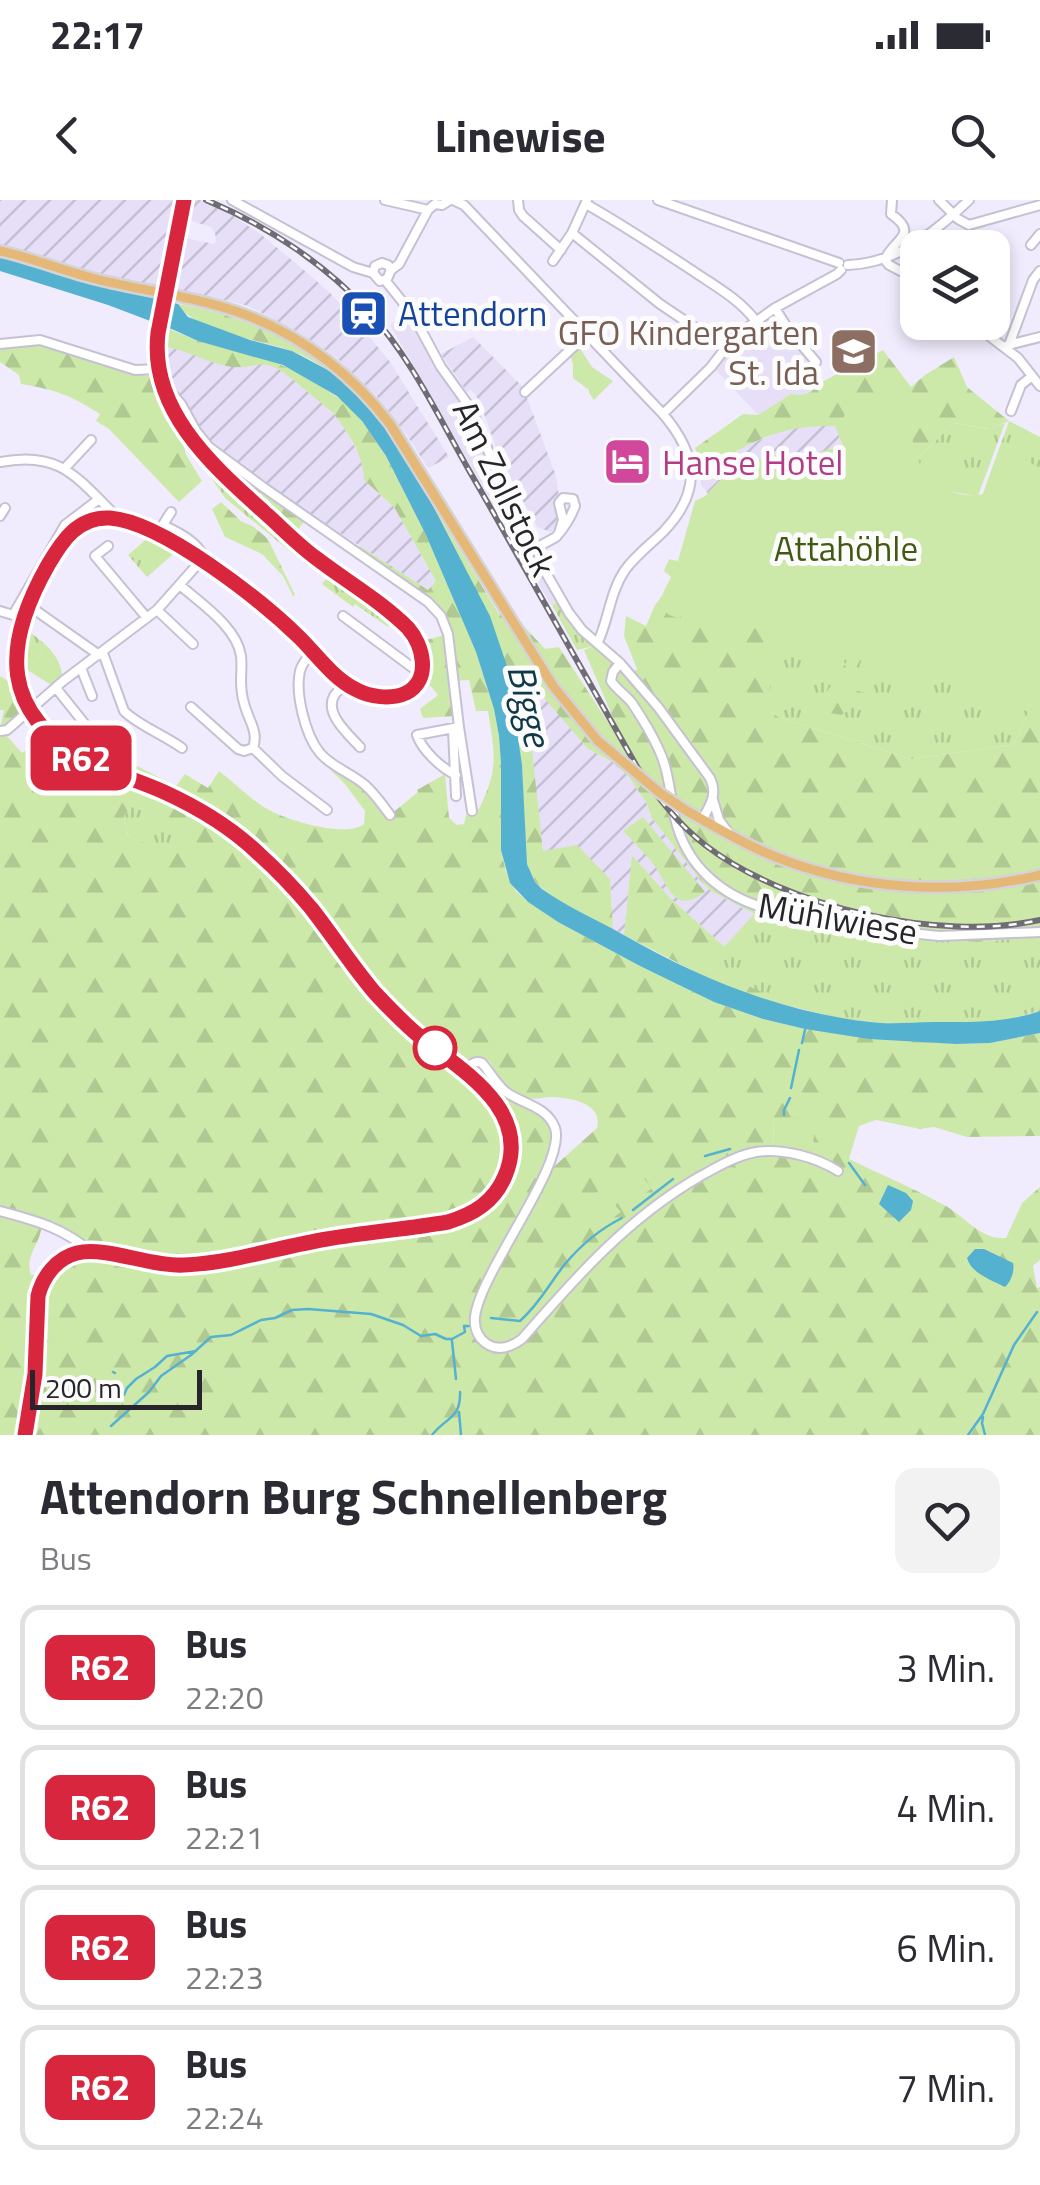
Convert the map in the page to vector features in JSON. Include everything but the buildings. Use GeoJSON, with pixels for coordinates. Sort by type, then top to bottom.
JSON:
{"type":"FeatureCollection","features":[{"type":"Feature","properties":{"kind":"main road"},"geometry":{"type":"LineString","coordinates":[[25,1435],[35,1374],[36,1306],[41,1284],[64,1259],[92,1253],[152,1264],[189,1265],[325,1239],[439,1223],[467,1216],[487,1202],[500,1185],[509,1162],[511,1140],[497,1104],[464,1070],[389,1007],[298,892],[254,849],[167,794],[70,752],[29,713],[16,686],[13,665],[18,632],[28,605],[64,539],[94,519],[113,518],[163,537],[249,594],[346,684],[368,694],[397,696],[413,688],[421,674],[422,652],[408,628],[311,554],[214,466],[184,429],[159,369],[158,333],[184,200]]}},
{"type":"Feature","properties":{"kind":"main road"},"geometry":{"type":"LineString","coordinates":[[0,252],[94,279],[237,312],[280,330],[330,361],[365,392],[407,449],[553,686],[598,741],[687,811],[794,864],[876,883],[957,887],[1040,876]]}},
{"type":"Feature","properties":{"kind":"street"},"geometry":{"type":"LineString","coordinates":[[385,200],[424,209]]}},
{"type":"Feature","properties":{"kind":"street"},"geometry":{"type":"LineString","coordinates":[[432,201],[442,205],[452,200],[464,205],[663,414],[688,452],[689,488],[682,506],[671,524],[624,572],[614,589],[598,642]]}},
{"type":"Feature","properties":{"kind":"street"},"geometry":{"type":"LineString","coordinates":[[518,200],[522,216],[561,250]]}},
{"type":"Feature","properties":{"kind":"street"},"geometry":{"type":"LineString","coordinates":[[658,200],[843,266],[885,260],[910,247],[970,200]]}},
{"type":"Feature","properties":{"kind":"street"},"geometry":{"type":"LineString","coordinates":[[885,260],[904,232],[902,223],[890,214],[892,200]]}},
{"type":"Feature","properties":{"kind":"street"},"geometry":{"type":"LineString","coordinates":[[940,200],[969,224],[1040,204]]}},
{"type":"Feature","properties":{"kind":"street"},"geometry":{"type":"LineString","coordinates":[[239,202],[353,267],[385,280],[432,201]]}},
{"type":"Feature","properties":{"kind":"street"},"geometry":{"type":"LineString","coordinates":[[374,273],[377,264],[389,268],[399,264],[432,201]]}},
{"type":"Feature","properties":{"kind":"street"},"geometry":{"type":"LineString","coordinates":[[553,261],[586,202],[718,288],[756,320]]}},
{"type":"Feature","properties":{"kind":"street"},"geometry":{"type":"LineString","coordinates":[[572,233],[660,304],[724,347]]}},
{"type":"Feature","properties":{"kind":"street"},"geometry":{"type":"LineString","coordinates":[[1031,245],[1040,234]]}},
{"type":"Feature","properties":{"kind":"street"},"geometry":{"type":"LineString","coordinates":[[885,260],[900,271]]}},
{"type":"Feature","properties":{"kind":"street"},"geometry":{"type":"LineString","coordinates":[[663,414],[711,367],[724,347],[756,320],[837,274],[843,266]]}},
{"type":"Feature","properties":{"kind":"street"},"geometry":{"type":"LineString","coordinates":[[1007,346],[1040,271]]}},
{"type":"Feature","properties":{"kind":"street","name":"Am Zollstock"},"geometry":{"type":"LineString","coordinates":[[385,280],[413,315],[441,366],[472,410],[544,570],[569,613],[582,630],[620,663],[707,772],[719,820],[729,834]]}},
{"type":"Feature","properties":{"kind":"street"},"geometry":{"type":"LineString","coordinates":[[775,308],[816,362]]}},
{"type":"Feature","properties":{"kind":"street"},"geometry":{"type":"LineString","coordinates":[[524,392],[586,334]]}},
{"type":"Feature","properties":{"kind":"street"},"geometry":{"type":"LineString","coordinates":[[1007,346],[1040,337]]}},
{"type":"Feature","properties":{"kind":"street"},"geometry":{"type":"LineString","coordinates":[[0,344],[40,340],[136,370],[159,369]]}},
{"type":"Feature","properties":{"kind":"street"},"geometry":{"type":"LineString","coordinates":[[998,340],[1040,386]]}},
{"type":"Feature","properties":{"kind":"street"},"geometry":{"type":"LineString","coordinates":[[1012,411],[1021,385],[1032,376]]}},
{"type":"Feature","properties":{"kind":"street"},"geometry":{"type":"LineString","coordinates":[[169,397],[174,396],[181,404],[196,432],[209,446],[434,607],[441,616],[448,634],[456,728],[456,796]]}},
{"type":"Feature","properties":{"kind":"street"},"geometry":{"type":"LineString","coordinates":[[65,468],[91,440]]}},
{"type":"Feature","properties":{"kind":"street"},"geometry":{"type":"LineString","coordinates":[[0,462],[30,458],[65,468],[112,511],[113,518]]}},
{"type":"Feature","properties":{"kind":"street"},"geometry":{"type":"LineString","coordinates":[[536,548],[560,533],[575,504],[569,497],[560,500],[560,533]]}},
{"type":"Feature","properties":{"kind":"street"},"geometry":{"type":"LineString","coordinates":[[0,612],[14,615],[65,525],[99,499]]}},
{"type":"Feature","properties":{"kind":"street"},"geometry":{"type":"LineString","coordinates":[[559,508],[565,517],[572,513]]}},
{"type":"Feature","properties":{"kind":"street"},"geometry":{"type":"LineString","coordinates":[[0,731],[7,730],[157,610],[204,557],[182,534],[165,526],[171,512]]}},
{"type":"Feature","properties":{"kind":"street"},"geometry":{"type":"LineString","coordinates":[[108,546],[96,556],[147,618]]}},
{"type":"Feature","properties":{"kind":"street"},"geometry":{"type":"LineString","coordinates":[[180,585],[218,618],[239,648],[240,688],[256,732],[253,748],[238,749],[191,707]]}},
{"type":"Feature","properties":{"kind":"street"},"geometry":{"type":"LineString","coordinates":[[28,605],[101,654],[124,711],[182,748]]}},
{"type":"Feature","properties":{"kind":"street"},"geometry":{"type":"LineString","coordinates":[[157,610],[194,644]]}},
{"type":"Feature","properties":{"kind":"street"},"geometry":{"type":"LineString","coordinates":[[343,616],[421,674]]}},
{"type":"Feature","properties":{"kind":"street"},"geometry":{"type":"LineString","coordinates":[[313,652],[300,670],[299,684],[313,743],[326,759],[365,785],[390,815]]}},
{"type":"Feature","properties":{"kind":"street","name":"Mühlwiese"},"geometry":{"type":"LineString","coordinates":[[620,663],[611,681],[630,701],[661,753],[677,828],[700,869],[716,886],[754,906],[910,933],[938,936],[1040,932]]}},
{"type":"Feature","properties":{"kind":"street"},"geometry":{"type":"LineString","coordinates":[[81,668],[92,696]]}},
{"type":"Feature","properties":{"kind":"street"},"geometry":{"type":"LineString","coordinates":[[346,684],[334,696],[332,709],[360,747]]}},
{"type":"Feature","properties":{"kind":"street"},"geometry":{"type":"LineString","coordinates":[[56,688],[84,723]]}},
{"type":"Feature","properties":{"kind":"street"},"geometry":{"type":"LineString","coordinates":[[456,728],[417,735],[456,775]]}},
{"type":"Feature","properties":{"kind":"street"},"geometry":{"type":"LineString","coordinates":[[456,728],[472,811]]}},
{"type":"Feature","properties":{"kind":"street"},"geometry":{"type":"LineString","coordinates":[[253,748],[327,810]]}},
{"type":"Feature","properties":{"kind":"street"},"geometry":{"type":"LineString","coordinates":[[702,820],[713,800]]}},
{"type":"Feature","properties":{"kind":"street"},"geometry":{"type":"LineString","coordinates":[[464,1070],[477,1061],[482,1063],[506,1092],[545,1113],[556,1134],[550,1161],[475,1313],[477,1332],[496,1348],[510,1346],[522,1338],[631,1224],[718,1166],[760,1151],[792,1154],[838,1171]]}},
{"type":"Feature","properties":{"kind":"street"},"geometry":{"type":"LineString","coordinates":[[0,1211],[65,1232],[92,1253]]}},
{"type":"Feature","properties":{"kind":"shaded area"},"geometry":{"type":"Polygon","coordinates":[[[0,200],[176,200],[172,235],[214,244],[211,227],[185,219],[188,200],[200,200],[224,210],[298,265],[360,325],[390,362],[449,457],[428,468],[376,395],[337,358],[248,306],[95,274],[0,247],[0,200]]]}},
{"type":"Feature","properties":{"kind":"shaded area"},"geometry":{"type":"Polygon","coordinates":[[[405,313],[471,415],[490,466],[557,601],[551,605],[390,325],[405,313]]]}},
{"type":"Feature","properties":{"kind":"shaded area"},"geometry":{"type":"Polygon","coordinates":[[[770,319],[808,363],[818,384],[811,392],[791,394],[758,415],[715,369],[737,340],[770,319]]]}},
{"type":"Feature","properties":{"kind":"shaded area"},"geometry":{"type":"Polygon","coordinates":[[[473,337],[523,387],[556,476],[559,497],[556,527],[551,532],[537,527],[499,456],[479,400],[471,389],[467,392],[441,354],[473,337]]]}},
{"type":"Feature","properties":{"kind":"shaded area"},"geometry":{"type":"Polygon","coordinates":[[[162,346],[223,365],[275,365],[318,399],[347,432],[364,465],[364,480],[394,507],[436,581],[428,590],[314,516],[307,517],[209,447],[169,397],[160,358],[162,346]]]}},
{"type":"Feature","properties":{"kind":"shaded area"},"geometry":{"type":"Polygon","coordinates":[[[835,426],[844,449],[710,496],[701,485],[701,465],[719,464],[747,445],[785,430],[835,426]]]}},
{"type":"Feature","properties":{"kind":"shaded area"},"geometry":{"type":"Polygon","coordinates":[[[540,692],[588,749],[628,776],[652,818],[701,881],[711,891],[754,914],[726,948],[670,898],[633,856],[624,935],[613,929],[610,879],[543,852],[525,697],[540,692]]]}},
{"type":"Feature","properties":{"kind":"green space"},"geometry":{"type":"Polygon","coordinates":[[[178,304],[226,316],[272,334],[314,357],[354,387],[292,351],[198,322],[178,304]]]}},
{"type":"Feature","properties":{"kind":"green space"},"geometry":{"type":"Polygon","coordinates":[[[167,328],[296,371],[292,379],[271,366],[222,365],[167,347],[167,328]]]}},
{"type":"Feature","properties":{"kind":"green space"},"geometry":{"type":"Polygon","coordinates":[[[28,344],[54,346],[151,376],[159,383],[181,433],[186,455],[202,481],[179,502],[109,429],[96,421],[100,414],[62,394],[21,384],[19,375],[0,362],[0,349],[28,344]]]}},
{"type":"Feature","properties":{"kind":"green space"},"geometry":{"type":"Polygon","coordinates":[[[579,347],[592,367],[613,381],[594,400],[589,390],[573,378],[570,355],[579,347]]]}},
{"type":"Feature","properties":{"kind":"green space"},"geometry":{"type":"Polygon","coordinates":[[[883,350],[911,387],[954,357],[967,387],[1009,421],[989,429],[954,423],[876,499],[942,475],[953,494],[703,606],[780,634],[766,708],[778,717],[911,759],[1013,745],[1040,688],[1040,937],[977,942],[917,938],[754,914],[711,891],[701,881],[652,818],[628,776],[588,749],[540,693],[526,696],[543,851],[577,845],[610,879],[613,929],[555,899],[535,882],[527,864],[522,765],[421,486],[499,614],[508,609],[545,649],[559,647],[613,730],[617,727],[584,650],[594,646],[626,677],[637,669],[624,636],[626,616],[646,626],[655,605],[680,572],[844,449],[835,426],[791,429],[771,435],[709,464],[701,465],[695,448],[743,414],[758,415],[791,394],[811,392],[818,384],[883,350]]]}},
{"type":"Feature","properties":{"kind":"green space"},"geometry":{"type":"Polygon","coordinates":[[[296,371],[345,402],[333,413],[292,379],[296,371]]]}},
{"type":"Feature","properties":{"kind":"green space","name":"Attahöhle"},"geometry":{"type":"Polygon","coordinates":[[[915,394],[922,423],[909,429],[927,488],[983,494],[1000,446],[1040,468],[1040,690],[1029,712],[947,684],[945,679],[690,611],[678,618],[669,615],[663,606],[662,596],[671,577],[664,571],[669,559],[678,561],[695,501],[719,481],[755,461],[774,455],[804,456],[854,443],[856,437],[841,424],[848,407],[874,407],[915,394]]]}},
{"type":"Feature","properties":{"kind":"green space"},"geometry":{"type":"Polygon","coordinates":[[[345,402],[386,456],[426,535],[476,652],[499,736],[501,850],[506,872],[516,891],[528,902],[640,966],[714,1002],[763,1019],[805,1029],[956,1044],[990,1043],[1040,1033],[1040,1136],[967,1137],[934,1127],[920,1129],[876,1120],[859,1126],[849,1159],[932,1199],[997,1238],[1006,1238],[1022,1203],[1040,1187],[1040,1260],[1033,1266],[1037,1288],[1040,1287],[1040,1435],[31,1435],[40,1379],[43,1302],[55,1275],[68,1265],[87,1258],[159,1269],[193,1269],[470,1223],[499,1202],[515,1172],[517,1135],[500,1090],[536,1112],[549,1127],[551,1137],[543,1167],[548,1172],[597,1128],[598,1120],[590,1107],[560,1098],[532,1099],[520,1095],[503,1082],[487,1059],[467,1059],[437,1035],[425,1033],[375,983],[302,887],[247,835],[191,800],[67,744],[76,735],[97,751],[176,786],[185,774],[208,788],[219,771],[265,807],[318,826],[356,828],[364,824],[365,811],[319,759],[320,753],[355,778],[390,815],[417,790],[445,774],[449,818],[457,825],[464,824],[468,808],[478,811],[494,762],[488,711],[476,711],[469,680],[456,681],[443,613],[437,605],[357,549],[360,546],[428,590],[436,581],[394,507],[364,480],[358,453],[333,413],[345,402]],[[821,1117],[774,1118],[773,1147],[810,1154],[817,1151],[813,1140],[821,1117]]]}},
{"type":"Feature","properties":{"kind":"green space"},"geometry":{"type":"Polygon","coordinates":[[[1009,421],[1040,437],[1040,510],[982,497],[1009,421]]]}},
{"type":"Feature","properties":{"kind":"green space"},"geometry":{"type":"Polygon","coordinates":[[[954,423],[988,429],[1005,423],[978,496],[952,492],[950,484],[921,480],[876,499],[954,423]]]}},
{"type":"Feature","properties":{"kind":"green space"},"geometry":{"type":"Polygon","coordinates":[[[195,449],[312,561],[308,566],[225,498],[195,449]]]}},
{"type":"Feature","properties":{"kind":"green space"},"geometry":{"type":"Polygon","coordinates":[[[207,449],[305,521],[294,534],[217,465],[207,449]]]}},
{"type":"Feature","properties":{"kind":"green space"},"geometry":{"type":"Polygon","coordinates":[[[953,494],[1000,504],[1040,688],[1013,745],[911,759],[778,717],[766,708],[703,606],[953,494]]]}},
{"type":"Feature","properties":{"kind":"green space"},"geometry":{"type":"Polygon","coordinates":[[[221,502],[268,539],[295,595],[262,554],[225,537],[212,509],[221,502]]]}},
{"type":"Feature","properties":{"kind":"green space"},"geometry":{"type":"Polygon","coordinates":[[[150,536],[178,550],[147,577],[128,555],[150,536]]]}},
{"type":"Feature","properties":{"kind":"green space"},"geometry":{"type":"Polygon","coordinates":[[[329,575],[393,620],[388,627],[322,584],[329,575]]]}},
{"type":"Feature","properties":{"kind":"green space"},"geometry":{"type":"Polygon","coordinates":[[[557,602],[572,627],[594,646],[577,650],[552,605],[557,602]]]}},
{"type":"Feature","properties":{"kind":"green space"},"geometry":{"type":"Polygon","coordinates":[[[24,627],[46,645],[29,671],[18,664],[24,627]]]}},
{"type":"Feature","properties":{"kind":"green space"},"geometry":{"type":"Polygon","coordinates":[[[444,635],[455,716],[423,718],[420,709],[438,695],[428,683],[430,660],[426,640],[444,635]]]}},
{"type":"Feature","properties":{"kind":"green space"},"geometry":{"type":"Polygon","coordinates":[[[46,645],[61,671],[63,681],[56,688],[29,671],[46,645]]]}},
{"type":"Feature","properties":{"kind":"green space"},"geometry":{"type":"Polygon","coordinates":[[[851,653],[862,656],[846,687],[868,694],[841,715],[824,712],[822,698],[851,653]]]}},
{"type":"Feature","properties":{"kind":"green space"},"geometry":{"type":"Polygon","coordinates":[[[0,676],[11,683],[24,714],[8,725],[6,735],[22,753],[41,739],[48,741],[67,758],[92,771],[142,789],[199,817],[257,857],[288,889],[395,1024],[473,1085],[494,1112],[504,1146],[491,1186],[479,1199],[458,1211],[420,1222],[319,1235],[199,1260],[153,1258],[94,1246],[52,1221],[42,1220],[30,1260],[31,1275],[39,1275],[32,1299],[28,1379],[18,1435],[0,1435],[0,728],[4,710],[0,710],[0,676]],[[133,805],[124,816],[128,836],[169,853],[179,826],[133,805]]]}},
{"type":"Feature","properties":{"kind":"green space"},"geometry":{"type":"Polygon","coordinates":[[[133,805],[180,826],[169,854],[128,836],[124,816],[133,805]]]}},
{"type":"Feature","properties":{"kind":"green space"},"geometry":{"type":"Polygon","coordinates":[[[643,817],[705,892],[688,900],[675,897],[653,864],[623,831],[643,817]]]}},
{"type":"Feature","properties":{"kind":"green space"},"geometry":{"type":"Polygon","coordinates":[[[632,855],[670,898],[726,948],[708,969],[767,994],[763,1000],[705,977],[624,935],[632,855]]]}},
{"type":"Feature","properties":{"kind":"green space"},"geometry":{"type":"Polygon","coordinates":[[[754,914],[917,938],[977,942],[1040,937],[1040,1011],[979,1023],[882,1023],[844,1019],[763,1000],[766,995],[708,969],[754,914]]]}},
{"type":"Feature","properties":{"kind":"green space"},"geometry":{"type":"Polygon","coordinates":[[[774,1117],[822,1117],[817,1151],[811,1155],[773,1148],[774,1117]]]}},
{"type":"Feature","properties":{"kind":"green space"},"geometry":{"type":"Polygon","coordinates":[[[641,1175],[652,1188],[627,1208],[615,1195],[641,1175]]]}},
{"type":"Feature","properties":{"kind":"green space"},"geometry":{"type":"Polygon","coordinates":[[[601,1189],[621,1212],[594,1232],[576,1210],[601,1189]]]}},
{"type":"Feature","properties":{"kind":"water"},"geometry":{"type":"Polygon","coordinates":[[[0,256],[178,304],[188,317],[292,351],[326,369],[354,387],[372,408],[417,475],[490,616],[508,669],[522,765],[527,864],[542,889],[683,966],[779,1003],[846,1019],[888,1023],[988,1021],[1040,1011],[1040,1033],[990,1043],[956,1044],[869,1039],[763,1019],[714,1002],[640,966],[528,902],[510,883],[501,850],[499,736],[476,652],[426,535],[386,456],[362,421],[337,396],[283,365],[198,341],[108,305],[0,271],[0,256]]]}},
{"type":"Feature","properties":{"kind":"water"},"geometry":{"type":"Polygon","coordinates":[[[888,1185],[913,1201],[911,1210],[899,1222],[879,1204],[888,1185]]]}},
{"type":"Feature","properties":{"kind":"water"},"geometry":{"type":"Polygon","coordinates":[[[975,1249],[984,1249],[1013,1263],[1012,1276],[1005,1287],[973,1268],[967,1258],[975,1249]]]}},
{"type":"Feature","properties":{"kind":"waterway"},"geometry":{"type":"LineString","coordinates":[[802,1043],[805,1030]]}},
{"type":"Feature","properties":{"kind":"waterway"},"geometry":{"type":"LineString","coordinates":[[791,1088],[799,1050]]}},
{"type":"Feature","properties":{"kind":"waterway"},"geometry":{"type":"LineString","coordinates":[[784,1115],[790,1098]]}},
{"type":"Feature","properties":{"kind":"waterway"},"geometry":{"type":"LineString","coordinates":[[705,1156],[730,1149]]}},
{"type":"Feature","properties":{"kind":"waterway"},"geometry":{"type":"LineString","coordinates":[[849,1163],[865,1185]]}},
{"type":"Feature","properties":{"kind":"waterway"},"geometry":{"type":"LineString","coordinates":[[633,1210],[673,1179]]}},
{"type":"Feature","properties":{"kind":"waterway"},"geometry":{"type":"LineString","coordinates":[[491,1318],[520,1321],[578,1250],[622,1218]]}},
{"type":"Feature","properties":{"kind":"waterway"},"geometry":{"type":"LineString","coordinates":[[111,1426],[161,1376],[211,1337],[231,1335],[292,1310],[371,1314],[421,1336],[435,1334],[446,1339],[465,1332],[464,1326],[471,1326]]}},
{"type":"Feature","properties":{"kind":"waterway"},"geometry":{"type":"LineString","coordinates":[[968,1435],[983,1414],[1014,1345],[1037,1312]]}},
{"type":"Feature","properties":{"kind":"waterway"},"geometry":{"type":"LineString","coordinates":[[452,1341],[456,1379]]}},
{"type":"Feature","properties":{"kind":"waterway"},"geometry":{"type":"LineString","coordinates":[[124,1395],[136,1379],[167,1356],[196,1351]]}},
{"type":"Feature","properties":{"kind":"waterway"},"geometry":{"type":"LineString","coordinates":[[432,1435],[455,1413],[460,1392]]}},
{"type":"Feature","properties":{"kind":"waterway"},"geometry":{"type":"LineString","coordinates":[[459,1412],[461,1435]]}},
{"type":"Feature","properties":{"kind":"waterway"},"geometry":{"type":"LineString","coordinates":[[983,1417],[985,1435]]}},
{"type":"Feature","properties":{"kind":"railway"},"geometry":{"type":"LineString","coordinates":[[206,200],[272,233],[313,261],[351,293],[398,348],[636,765],[667,808],[705,845],[778,886],[866,914],[957,926],[1000,926],[1040,920]]}},
{"type":"Feature","properties":{"kind":"bus line","name":"R62"},"geometry":{"type":"LineString","coordinates":[[25,1435],[35,1374],[38,1296],[51,1269],[64,1259],[84,1252],[152,1264],[211,1263],[325,1239],[448,1222],[467,1216],[487,1202],[500,1185],[509,1162],[511,1140],[506,1122],[490,1094],[389,1007],[272,865],[238,836],[197,810],[70,752],[37,723],[16,686],[13,665],[20,621],[46,570],[64,539],[80,526],[104,518],[142,527],[201,560],[249,594],[296,634],[334,674],[357,690],[383,697],[397,696],[413,688],[421,674],[418,640],[400,619],[311,554],[214,466],[184,429],[165,387],[157,350],[184,200]]}},
{"type":"Feature","properties":{"kind":"place","name":"Attendorn"},"geometry":{"type":"Point","coordinates":[363,313]}},
{"type":"Feature","properties":{"kind":"place","name":"GFO Kindergarten St. Ida"},"geometry":{"type":"Point","coordinates":[854,352]}},
{"type":"Feature","properties":{"kind":"place","name":"Hanse Hotel"},"geometry":{"type":"Point","coordinates":[627,462]}},
{"type":"Feature","properties":{"kind":"water label","name":"Bigge"},"geometry":{"type":"Point","coordinates":[530,705]}}]}
